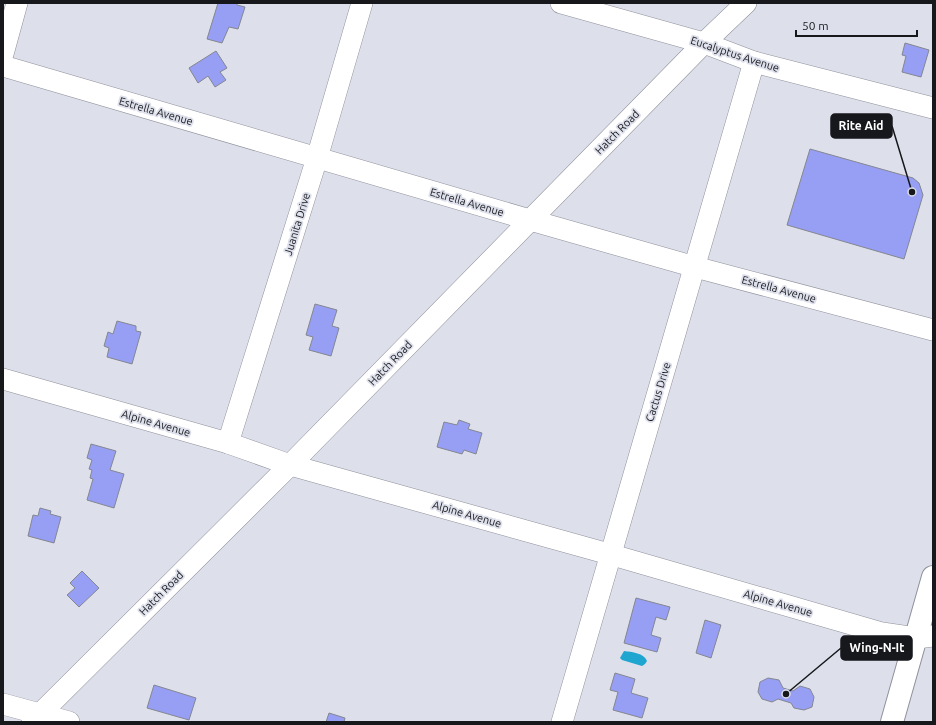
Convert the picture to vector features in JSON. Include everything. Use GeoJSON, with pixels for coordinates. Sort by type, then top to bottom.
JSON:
{"type":"FeatureCollection","features":[{"type":"Feature","properties":{"kind":"main road"},"geometry":{"type":"LineString","coordinates":[[892,722],[925,637],[933,577]]}},
{"type":"Feature","properties":{"kind":"street"},"geometry":{"type":"LineString","coordinates":[[3,54],[17,3]]}},
{"type":"Feature","properties":{"kind":"street","name":"Juanita Drive"},"geometry":{"type":"LineString","coordinates":[[228,443],[317,158],[362,3]]}},
{"type":"Feature","properties":{"kind":"street","name":"Eucalyptus Avenue"},"geometry":{"type":"LineString","coordinates":[[561,3],[704,43],[754,62],[933,108]]}},
{"type":"Feature","properties":{"kind":"street","name":"Hatch Road"},"geometry":{"type":"LineString","coordinates":[[36,718],[290,465],[704,43],[746,3]]}},
{"type":"Feature","properties":{"kind":"street","name":"Cactus Drive"},"geometry":{"type":"LineString","coordinates":[[562,722],[609,554],[754,62]]}},
{"type":"Feature","properties":{"kind":"street","name":"Estrella Avenue"},"geometry":{"type":"LineString","coordinates":[[3,66],[530,220],[933,330]]}},
{"type":"Feature","properties":{"kind":"street","name":"Alpine Avenue"},"geometry":{"type":"LineString","coordinates":[[3,379],[228,443],[290,465],[609,554],[882,633],[925,637]]}},
{"type":"Feature","properties":{"kind":"street"},"geometry":{"type":"LineString","coordinates":[[3,704],[36,718],[69,722]]}},
{"type":"Feature","properties":{"kind":"water"},"geometry":{"type":"Polygon","coordinates":[[[624,651],[634,652],[641,655],[647,661],[642,666],[622,660],[620,658],[624,651]]]}},
{"type":"Feature","properties":{"kind":"building"},"geometry":{"type":"Polygon","coordinates":[[[218,3],[237,3],[237,5],[245,7],[238,29],[229,27],[222,43],[207,39],[218,3]]]}},
{"type":"Feature","properties":{"kind":"building"},"geometry":{"type":"Polygon","coordinates":[[[905,43],[929,50],[921,77],[902,72],[906,56],[902,55],[905,43]]]}},
{"type":"Feature","properties":{"kind":"building"},"geometry":{"type":"Polygon","coordinates":[[[216,51],[227,68],[220,72],[226,80],[215,87],[208,76],[198,83],[189,68],[216,51]]]}},
{"type":"Feature","properties":{"kind":"building"},"geometry":{"type":"Polygon","coordinates":[[[810,149],[913,178],[919,183],[923,195],[904,259],[787,225],[810,149]]]}},
{"type":"Feature","properties":{"kind":"building"},"geometry":{"type":"Polygon","coordinates":[[[315,304],[337,310],[332,326],[339,328],[331,356],[309,350],[313,337],[306,335],[315,304]]]}},
{"type":"Feature","properties":{"kind":"building"},"geometry":{"type":"Polygon","coordinates":[[[117,321],[136,326],[136,331],[141,332],[132,364],[107,357],[109,348],[104,346],[108,332],[113,334],[117,321]]]}},
{"type":"Feature","properties":{"kind":"building"},"geometry":{"type":"Polygon","coordinates":[[[459,420],[470,424],[468,429],[482,433],[476,454],[464,450],[462,454],[437,447],[444,422],[457,425],[459,420]]]}},
{"type":"Feature","properties":{"kind":"building"},"geometry":{"type":"Polygon","coordinates":[[[91,444],[116,451],[110,470],[124,474],[114,508],[87,500],[93,479],[90,478],[92,470],[89,469],[92,460],[87,458],[91,444]]]}},
{"type":"Feature","properties":{"kind":"building"},"geometry":{"type":"Polygon","coordinates":[[[40,508],[51,511],[50,514],[61,517],[54,543],[28,536],[33,515],[38,516],[40,508]]]}},
{"type":"Feature","properties":{"kind":"building"},"geometry":{"type":"Polygon","coordinates":[[[82,571],[99,588],[79,607],[67,595],[75,588],[70,583],[82,571]]]}},
{"type":"Feature","properties":{"kind":"building"},"geometry":{"type":"Polygon","coordinates":[[[636,598],[670,607],[666,620],[656,617],[651,635],[661,638],[657,652],[624,643],[636,598]]]}},
{"type":"Feature","properties":{"kind":"building"},"geometry":{"type":"Polygon","coordinates":[[[705,620],[721,625],[711,658],[696,653],[705,620]]]}},
{"type":"Feature","properties":{"kind":"building"},"geometry":{"type":"Polygon","coordinates":[[[615,673],[635,679],[631,693],[648,698],[642,718],[613,710],[618,692],[610,690],[615,673]]]}},
{"type":"Feature","properties":{"kind":"building"},"geometry":{"type":"Polygon","coordinates":[[[768,678],[779,680],[783,688],[793,691],[800,686],[810,689],[814,697],[812,707],[804,710],[794,708],[791,703],[778,699],[772,702],[762,699],[758,692],[760,682],[768,678]]]}},
{"type":"Feature","properties":{"kind":"building"},"geometry":{"type":"Polygon","coordinates":[[[154,685],[196,698],[189,720],[147,708],[154,685]]]}},
{"type":"Feature","properties":{"kind":"building"},"geometry":{"type":"Polygon","coordinates":[[[329,713],[345,718],[344,722],[326,722],[329,713]]]}},
{"type":"Feature","properties":{"kind":"place","name":"Rite Aid"},"geometry":{"type":"Point","coordinates":[912,192]}},
{"type":"Feature","properties":{"kind":"place","name":"Wing-N-It"},"geometry":{"type":"Point","coordinates":[786,694]}}]}
